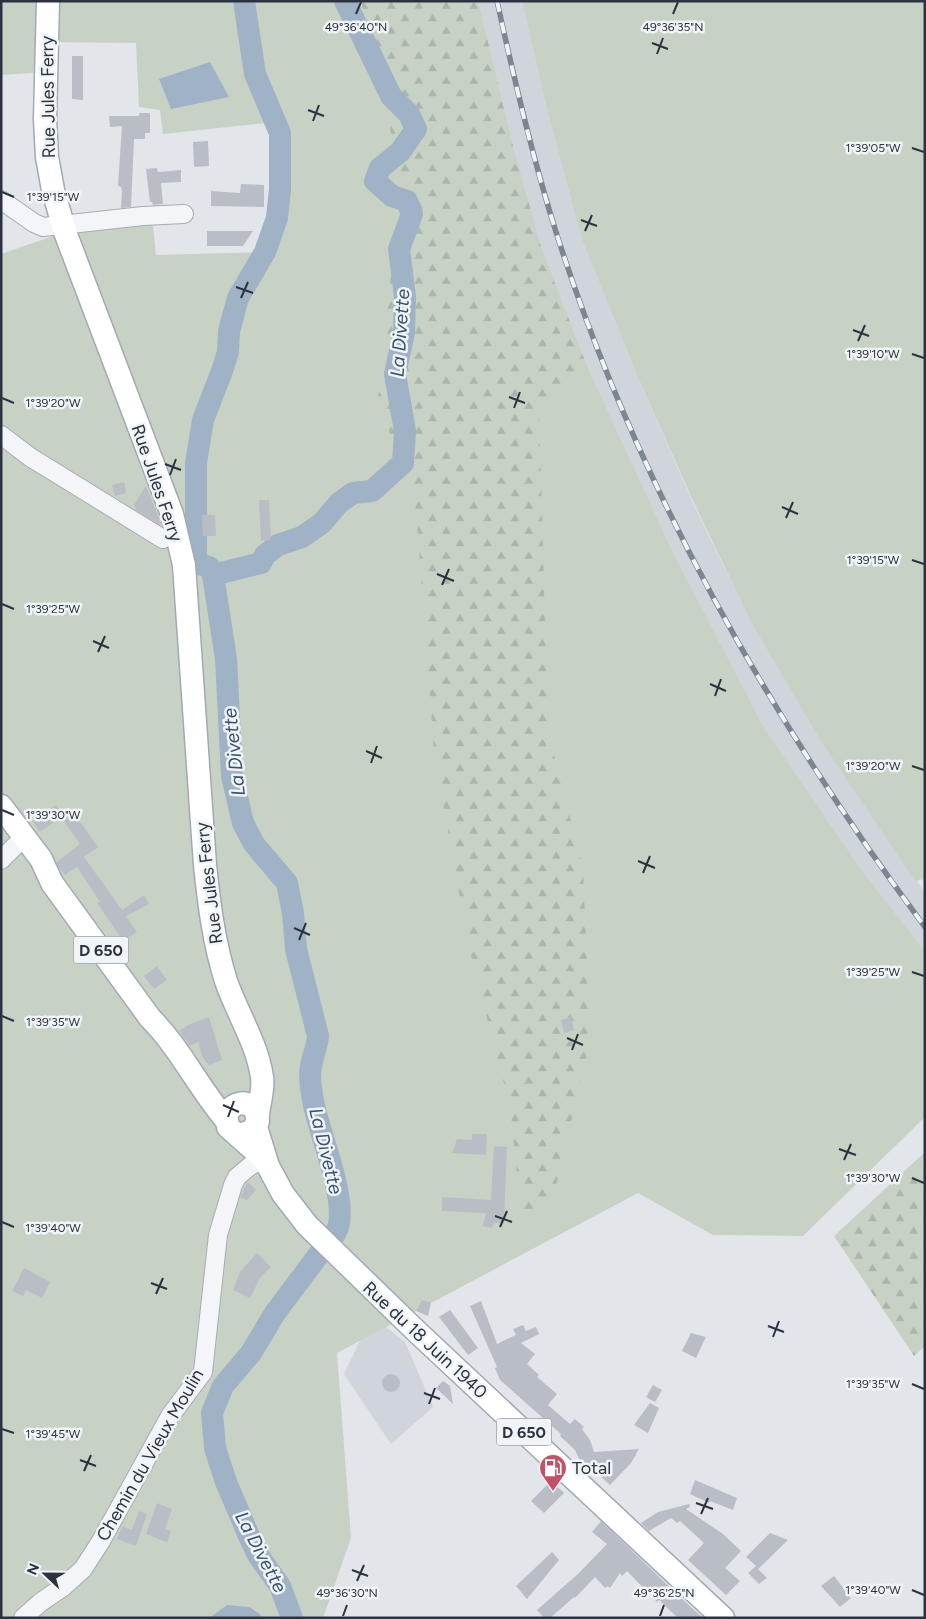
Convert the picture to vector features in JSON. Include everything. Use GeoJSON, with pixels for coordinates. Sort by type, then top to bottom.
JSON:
{"type":"FeatureCollection","features":[{"type":"Feature","properties":{"kind":"main road","name":"Rue Jules Ferry"},"geometry":{"type":"LineString","coordinates":[[48,1],[44,119],[47,158],[63,226],[172,514],[184,565],[204,855],[210,913],[216,948],[227,983],[252,1041],[262,1077],[242,1118]]}},
{"type":"Feature","properties":{"kind":"main road","name":"D 650"},"geometry":{"type":"LineString","coordinates":[[1,806],[41,859],[52,883],[144,1010],[168,1036],[203,1092],[242,1118],[264,1159]]}},
{"type":"Feature","properties":{"kind":"main road","name":"Rue du 18 Juin 1940"},"geometry":{"type":"LineString","coordinates":[[264,1159],[283,1194],[326,1245],[723,1618]]}},
{"type":"Feature","properties":{"kind":"street"},"geometry":{"type":"LineString","coordinates":[[1,200],[34,223],[43,227],[143,216],[184,214]]}},
{"type":"Feature","properties":{"kind":"street"},"geometry":{"type":"LineString","coordinates":[[1,435],[30,457],[132,518],[163,540]]}},
{"type":"Feature","properties":{"kind":"street"},"geometry":{"type":"LineString","coordinates":[[1,860],[24,837]]}},
{"type":"Feature","properties":{"kind":"street","name":"Chemin du Vieux Moulin"},"geometry":{"type":"LineString","coordinates":[[23,1618],[63,1588],[83,1569],[101,1541],[170,1416],[202,1372],[212,1278],[220,1227],[232,1185],[237,1177],[250,1166],[264,1159]]}},
{"type":"Feature","properties":{"kind":"shaded area"},"geometry":{"type":"Polygon","coordinates":[[[478,1],[522,1],[547,110],[582,240],[636,373],[693,503],[750,620],[925,893],[925,951],[863,872],[763,726],[671,548],[585,361],[541,247],[514,150],[478,1]]]}},
{"type":"Feature","properties":{"kind":"shaded area"},"geometry":{"type":"Polygon","coordinates":[[[372,1316],[405,1342],[433,1407],[391,1444],[344,1374],[372,1316]]]}},
{"type":"Feature","properties":{"kind":"green space"},"geometry":{"type":"Polygon","coordinates":[[[1,1],[478,1],[514,150],[541,247],[585,361],[671,548],[763,726],[863,872],[925,951],[925,1117],[803,1236],[713,1235],[638,1193],[337,1353],[351,1538],[323,1618],[1,1618],[1,254],[65,232],[152,217],[156,255],[265,252],[277,219],[282,170],[279,132],[276,122],[163,134],[160,110],[139,107],[136,43],[46,42],[46,72],[1,75],[1,1]]]}},
{"type":"Feature","properties":{"kind":"green space"},"geometry":{"type":"Polygon","coordinates":[[[361,1],[478,1],[514,150],[541,247],[585,361],[539,406],[548,732],[583,867],[590,1041],[554,1195],[523,1231],[510,1107],[469,948],[434,752],[416,510],[378,399],[401,176],[361,1]]]}},
{"type":"Feature","properties":{"kind":"green space"},"geometry":{"type":"Polygon","coordinates":[[[522,1],[925,1],[925,879],[915,881],[821,741],[750,620],[694,503],[636,373],[582,240],[547,110],[522,1]]]}},
{"type":"Feature","properties":{"kind":"green space"},"geometry":{"type":"Polygon","coordinates":[[[925,1152],[925,1346],[914,1356],[834,1236],[925,1152]]]}},
{"type":"Feature","properties":{"kind":"water"},"geometry":{"type":"Polygon","coordinates":[[[210,62],[229,97],[171,109],[159,79],[210,62]]]}},
{"type":"Feature","properties":{"kind":"water"},"geometry":{"type":"Polygon","coordinates":[[[227,1605],[249,1607],[260,1614],[261,1618],[209,1618],[227,1605]]]}},
{"type":"Feature","properties":{"kind":"building"},"geometry":{"type":"Polygon","coordinates":[[[72,56],[83,56],[83,100],[72,99],[72,56]]]}},
{"type":"Feature","properties":{"kind":"building"},"geometry":{"type":"Polygon","coordinates":[[[139,113],[150,113],[150,133],[145,133],[145,139],[134,139],[131,207],[121,208],[122,191],[121,187],[118,186],[122,126],[110,127],[109,116],[139,116],[139,113]]]}},
{"type":"Feature","properties":{"kind":"building"},"geometry":{"type":"Polygon","coordinates":[[[208,141],[209,166],[194,167],[193,142],[208,141]]]}},
{"type":"Feature","properties":{"kind":"building"},"geometry":{"type":"Polygon","coordinates":[[[157,168],[158,172],[181,170],[181,182],[161,183],[163,204],[153,205],[150,202],[146,169],[157,168]]]}},
{"type":"Feature","properties":{"kind":"building"},"geometry":{"type":"Polygon","coordinates":[[[241,184],[264,185],[264,207],[211,206],[211,191],[240,193],[241,184]]]}},
{"type":"Feature","properties":{"kind":"building"},"geometry":{"type":"Polygon","coordinates":[[[207,231],[253,231],[243,246],[207,246],[207,231]]]}},
{"type":"Feature","properties":{"kind":"building"},"geometry":{"type":"Polygon","coordinates":[[[124,482],[126,493],[115,496],[112,485],[124,482]]]}},
{"type":"Feature","properties":{"kind":"building"},"geometry":{"type":"Polygon","coordinates":[[[146,486],[160,525],[137,511],[134,505],[146,486]]]}},
{"type":"Feature","properties":{"kind":"building"},"geometry":{"type":"Polygon","coordinates":[[[259,500],[269,500],[271,540],[261,541],[259,500]]]}},
{"type":"Feature","properties":{"kind":"building"},"geometry":{"type":"Polygon","coordinates":[[[202,515],[215,515],[216,536],[203,536],[202,515]]]}},
{"type":"Feature","properties":{"kind":"building"},"geometry":{"type":"Polygon","coordinates":[[[56,805],[62,814],[70,808],[98,847],[84,857],[122,910],[144,895],[149,904],[126,916],[137,932],[123,941],[97,903],[100,902],[77,867],[65,875],[58,866],[57,862],[80,844],[61,817],[40,832],[33,821],[56,805]]]}},
{"type":"Feature","properties":{"kind":"building"},"geometry":{"type":"Polygon","coordinates":[[[157,966],[167,980],[154,989],[144,976],[157,966]]]}},
{"type":"Feature","properties":{"kind":"building"},"geometry":{"type":"Polygon","coordinates":[[[209,1017],[222,1060],[209,1065],[203,1058],[198,1042],[190,1046],[179,1031],[190,1024],[209,1017]]]}},
{"type":"Feature","properties":{"kind":"building"},"geometry":{"type":"Polygon","coordinates":[[[571,1017],[574,1030],[564,1033],[561,1020],[571,1017]]]}},
{"type":"Feature","properties":{"kind":"building"},"geometry":{"type":"Polygon","coordinates":[[[472,1134],[487,1134],[486,1155],[452,1153],[457,1139],[472,1140],[472,1134]]]}},
{"type":"Feature","properties":{"kind":"building"},"geometry":{"type":"Polygon","coordinates":[[[494,1146],[507,1147],[504,1223],[494,1223],[492,1228],[483,1226],[486,1213],[442,1211],[442,1197],[491,1200],[494,1146]]]}},
{"type":"Feature","properties":{"kind":"building"},"geometry":{"type":"Polygon","coordinates":[[[248,1182],[256,1190],[247,1200],[240,1197],[248,1182]]]}},
{"type":"Feature","properties":{"kind":"building"},"geometry":{"type":"Polygon","coordinates":[[[257,1253],[271,1267],[260,1278],[250,1298],[233,1290],[240,1272],[257,1253]]]}},
{"type":"Feature","properties":{"kind":"building"},"geometry":{"type":"Polygon","coordinates":[[[24,1268],[50,1282],[42,1298],[26,1290],[23,1296],[12,1291],[24,1268]]]}},
{"type":"Feature","properties":{"kind":"building"},"geometry":{"type":"Polygon","coordinates":[[[422,1300],[431,1303],[428,1316],[416,1311],[422,1300]]]}},
{"type":"Feature","properties":{"kind":"building"},"geometry":{"type":"Polygon","coordinates":[[[481,1301],[497,1344],[516,1335],[513,1329],[523,1325],[526,1331],[536,1327],[539,1334],[521,1343],[535,1354],[527,1364],[539,1375],[537,1377],[557,1394],[548,1405],[570,1424],[575,1419],[584,1427],[582,1429],[590,1440],[594,1452],[639,1449],[631,1463],[610,1485],[593,1469],[588,1474],[575,1450],[560,1436],[561,1434],[500,1380],[495,1368],[497,1367],[470,1306],[481,1301]]]}},
{"type":"Feature","properties":{"kind":"building"},"geometry":{"type":"Polygon","coordinates":[[[450,1310],[478,1348],[468,1355],[439,1317],[450,1310]]]}},
{"type":"Feature","properties":{"kind":"building"},"geometry":{"type":"Polygon","coordinates":[[[691,1333],[706,1337],[696,1358],[682,1351],[691,1333]]]}},
{"type":"Feature","properties":{"kind":"building"},"geometry":{"type":"Polygon","coordinates":[[[391,1374],[397,1377],[400,1383],[397,1389],[391,1392],[385,1389],[382,1383],[385,1377],[391,1374]]]}},
{"type":"Feature","properties":{"kind":"building"},"geometry":{"type":"Polygon","coordinates":[[[443,1381],[450,1386],[453,1404],[436,1388],[443,1381]]]}},
{"type":"Feature","properties":{"kind":"building"},"geometry":{"type":"Polygon","coordinates":[[[653,1385],[662,1390],[655,1402],[646,1397],[653,1385]]]}},
{"type":"Feature","properties":{"kind":"building"},"geometry":{"type":"Polygon","coordinates":[[[650,1403],[659,1408],[648,1433],[634,1425],[650,1403]]]}},
{"type":"Feature","properties":{"kind":"building"},"geometry":{"type":"Polygon","coordinates":[[[695,1480],[737,1498],[733,1510],[710,1501],[709,1503],[690,1494],[695,1480]]]}},
{"type":"Feature","properties":{"kind":"building"},"geometry":{"type":"Polygon","coordinates":[[[551,1481],[564,1493],[544,1513],[531,1501],[551,1481]]]}},
{"type":"Feature","properties":{"kind":"building"},"geometry":{"type":"Polygon","coordinates":[[[157,1503],[172,1509],[165,1529],[171,1531],[167,1542],[146,1534],[157,1503]]]}},
{"type":"Feature","properties":{"kind":"building"},"geometry":{"type":"Polygon","coordinates":[[[689,1504],[690,1507],[686,1509],[723,1534],[741,1551],[725,1568],[740,1581],[726,1595],[688,1560],[704,1543],[680,1521],[677,1523],[671,1518],[649,1531],[641,1523],[658,1512],[689,1504]]]}},
{"type":"Feature","properties":{"kind":"building"},"geometry":{"type":"Polygon","coordinates":[[[139,1511],[147,1514],[136,1546],[117,1539],[122,1526],[132,1530],[139,1511]]]}},
{"type":"Feature","properties":{"kind":"building"},"geometry":{"type":"Polygon","coordinates":[[[601,1521],[703,1618],[678,1618],[659,1600],[657,1602],[627,1571],[622,1576],[620,1573],[610,1588],[608,1586],[605,1588],[595,1577],[575,1598],[550,1618],[544,1618],[537,1610],[579,1573],[607,1544],[592,1532],[601,1521]]]}},
{"type":"Feature","properties":{"kind":"building"},"geometry":{"type":"Polygon","coordinates":[[[770,1533],[788,1540],[758,1569],[767,1578],[759,1584],[748,1573],[756,1566],[746,1557],[770,1533]]]}},
{"type":"Feature","properties":{"kind":"building"},"geometry":{"type":"Polygon","coordinates":[[[552,1552],[559,1560],[527,1599],[516,1586],[552,1552]]]}},
{"type":"Feature","properties":{"kind":"building"},"geometry":{"type":"Polygon","coordinates":[[[834,1576],[851,1598],[840,1607],[821,1586],[834,1576]]]}},
{"type":"Feature","properties":{"kind":"waterway","name":"La Divette"},"geometry":{"type":"LineString","coordinates":[[244,1],[255,74],[280,133],[280,189],[277,218],[265,252],[238,298],[229,331],[228,352],[203,420],[196,463],[196,559],[202,565],[209,567],[213,575],[226,659],[232,776],[243,823],[254,844],[287,883],[293,913],[296,949],[318,1036],[311,1066],[310,1083],[316,1114],[333,1171],[340,1210],[339,1225],[333,1237]]}},
{"type":"Feature","properties":{"kind":"waterway","name":"La Divette"},"geometry":{"type":"LineString","coordinates":[[213,575],[261,563],[265,555],[278,545],[302,537],[322,523],[339,503],[353,493],[372,491],[403,463],[405,431],[395,374],[404,333],[405,297],[399,249],[412,214],[407,201],[392,196],[375,181],[380,168],[400,152],[416,129],[409,114],[391,96],[345,1]]}},
{"type":"Feature","properties":{"kind":"waterway","name":"La Divette"},"geometry":{"type":"LineString","coordinates":[[292,1618],[280,1586],[258,1555],[226,1482],[215,1448],[212,1413],[223,1386],[251,1353],[275,1313],[320,1253]]}},
{"type":"Feature","properties":{"kind":"railway"},"geometry":{"type":"LineString","coordinates":[[497,1],[524,117],[556,232],[588,325],[625,417],[667,507],[760,681],[812,765],[867,847],[925,927]]}},
{"type":"Feature","properties":{"kind":"place","name":"Total"},"geometry":{"type":"Point","coordinates":[553,1492]}}]}
